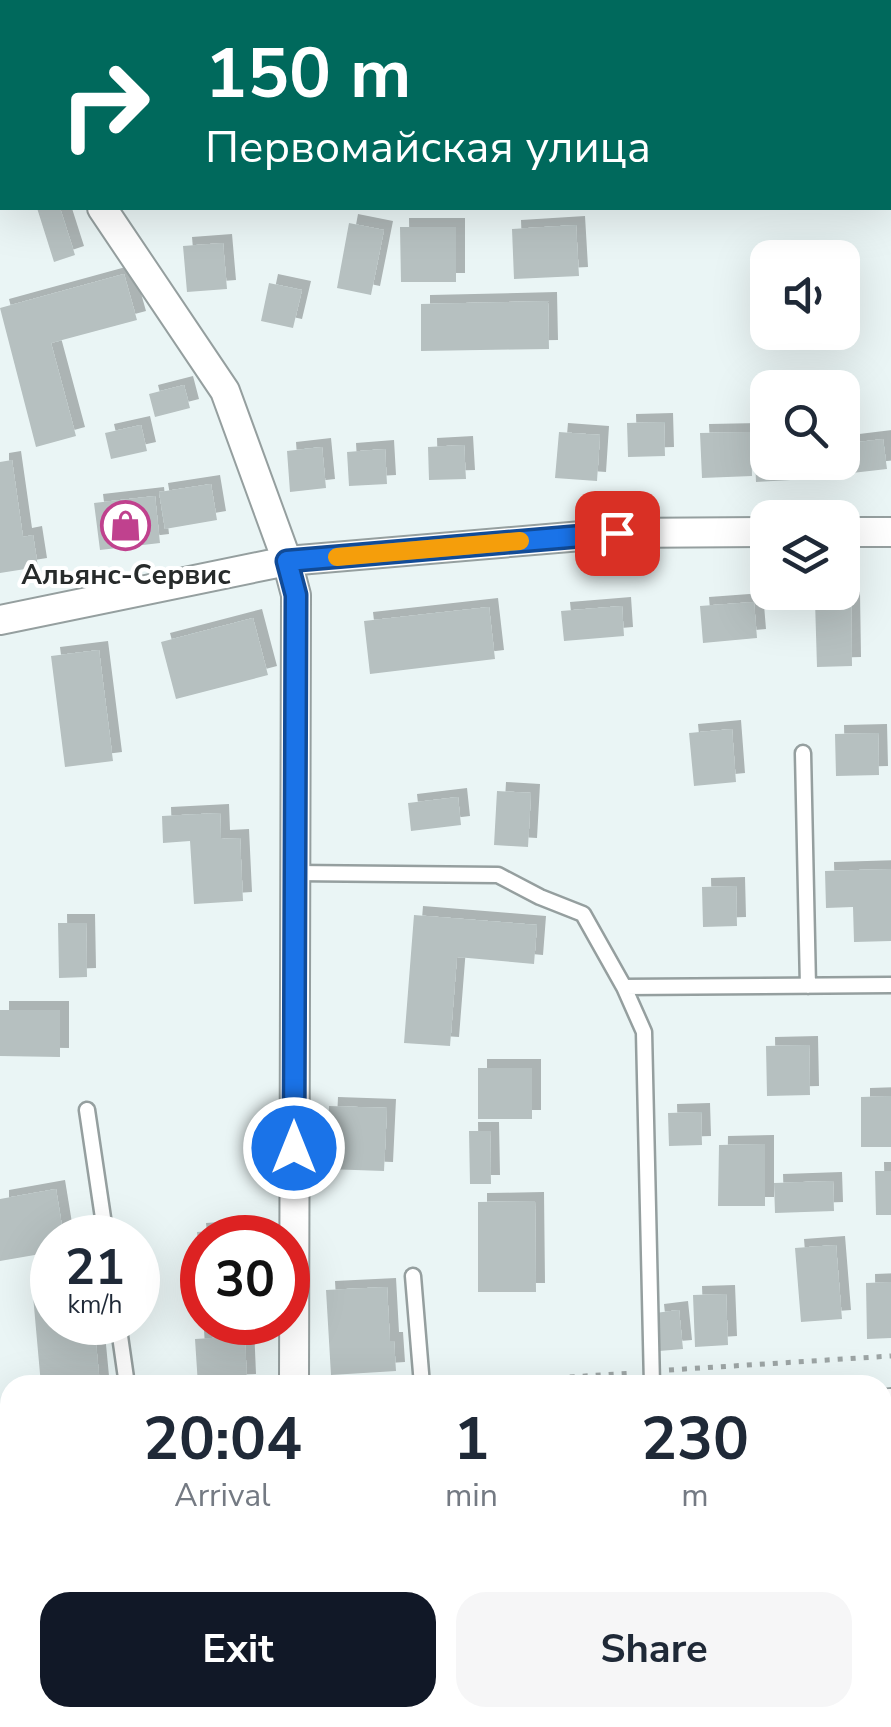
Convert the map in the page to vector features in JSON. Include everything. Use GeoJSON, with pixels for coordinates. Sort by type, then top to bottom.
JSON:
{"type":"FeatureCollection","features":[{"type":"Feature","properties":{"kind":"street"},"geometry":{"type":"LineString","coordinates":[[103,210],[225,391],[296,595],[294,1375]]}},
{"type":"Feature","properties":{"kind":"street"},"geometry":{"type":"LineString","coordinates":[[0,620],[287,561],[617,533],[750,532]]}},
{"type":"Feature","properties":{"kind":"street"},"geometry":{"type":"LineString","coordinates":[[860,532],[891,532]]}},
{"type":"Feature","properties":{"kind":"lane"},"geometry":{"type":"LineString","coordinates":[[803,753],[808,986]]}},
{"type":"Feature","properties":{"kind":"lane"},"geometry":{"type":"LineString","coordinates":[[295,872],[498,875],[540,898],[584,914],[644,1032],[652,1375]]}},
{"type":"Feature","properties":{"kind":"lane"},"geometry":{"type":"LineString","coordinates":[[624,987],[891,985]]}},
{"type":"Feature","properties":{"kind":"lane"},"geometry":{"type":"LineString","coordinates":[[88,1110],[103,1215]]}},
{"type":"Feature","properties":{"kind":"lane"},"geometry":{"type":"LineString","coordinates":[[413,1276],[421,1375]]}},
{"type":"Feature","properties":{"kind":"lane"},"geometry":{"type":"LineString","coordinates":[[122,1345],[126,1375]]}},
{"type":"Feature","properties":{"kind":"building"},"geometry":{"type":"Polygon","coordinates":[[[38,210],[61,210],[75,255],[54,262],[38,210]]]}},
{"type":"Feature","properties":{"kind":"building"},"geometry":{"type":"Polygon","coordinates":[[[349,223],[384,230],[371,295],[337,288],[349,223]]]}},
{"type":"Feature","properties":{"kind":"building"},"geometry":{"type":"Polygon","coordinates":[[[576,225],[579,276],[514,279],[512,229],[576,225]]]}},
{"type":"Feature","properties":{"kind":"building"},"geometry":{"type":"Polygon","coordinates":[[[400,227],[456,227],[456,282],[401,282],[400,227]]]}},
{"type":"Feature","properties":{"kind":"building"},"geometry":{"type":"Polygon","coordinates":[[[223,243],[227,289],[187,292],[183,246],[223,243]]]}},
{"type":"Feature","properties":{"kind":"building"},"geometry":{"type":"Polygon","coordinates":[[[124,274],[137,320],[51,343],[76,436],[36,447],[0,308],[124,274]]]}},
{"type":"Feature","properties":{"kind":"building"},"geometry":{"type":"Polygon","coordinates":[[[269,283],[302,290],[293,328],[261,321],[269,283]]]}},
{"type":"Feature","properties":{"kind":"building"},"geometry":{"type":"Polygon","coordinates":[[[548,301],[549,349],[421,351],[421,304],[548,301]]]}},
{"type":"Feature","properties":{"kind":"building"},"geometry":{"type":"Polygon","coordinates":[[[184,385],[190,408],[155,417],[149,394],[184,385]]]}},
{"type":"Feature","properties":{"kind":"building"},"geometry":{"type":"Polygon","coordinates":[[[664,422],[665,456],[628,457],[627,423],[664,422]]]}},
{"type":"Feature","properties":{"kind":"building"},"geometry":{"type":"Polygon","coordinates":[[[141,425],[147,451],[111,459],[105,433],[141,425]]]}},
{"type":"Feature","properties":{"kind":"building"},"geometry":{"type":"Polygon","coordinates":[[[559,432],[600,435],[597,481],[555,478],[559,432]]]}},
{"type":"Feature","properties":{"kind":"building"},"geometry":{"type":"Polygon","coordinates":[[[750,432],[750,476],[702,478],[700,433],[750,432]]]}},
{"type":"Feature","properties":{"kind":"building"},"geometry":{"type":"Polygon","coordinates":[[[883,439],[887,469],[860,472],[860,442],[883,439]]]}},
{"type":"Feature","properties":{"kind":"building"},"geometry":{"type":"Polygon","coordinates":[[[464,445],[466,479],[429,480],[428,447],[464,445]]]}},
{"type":"Feature","properties":{"kind":"building"},"geometry":{"type":"Polygon","coordinates":[[[322,447],[326,488],[290,492],[287,451],[322,447]]]}},
{"type":"Feature","properties":{"kind":"building"},"geometry":{"type":"Polygon","coordinates":[[[385,449],[387,484],[349,486],[347,452],[385,449]]]}},
{"type":"Feature","properties":{"kind":"building"},"geometry":{"type":"Polygon","coordinates":[[[12,460],[23,537],[33,535],[38,567],[0,573],[0,462],[12,460]]]}},
{"type":"Feature","properties":{"kind":"building"},"geometry":{"type":"Polygon","coordinates":[[[211,484],[217,520],[165,529],[159,492],[211,484]]]}},
{"type":"Feature","properties":{"kind":"building"},"geometry":{"type":"Polygon","coordinates":[[[155,496],[160,543],[100,550],[94,503],[155,496]]]}},
{"type":"Feature","properties":{"kind":"building"},"geometry":{"type":"Polygon","coordinates":[[[750,602],[750,610],[755,610],[757,638],[703,643],[700,606],[750,602]]]}},
{"type":"Feature","properties":{"kind":"building"},"geometry":{"type":"Polygon","coordinates":[[[622,606],[624,636],[564,641],[561,611],[622,606]]]}},
{"type":"Feature","properties":{"kind":"building"},"geometry":{"type":"Polygon","coordinates":[[[489,607],[495,659],[370,674],[364,621],[489,607]]]}},
{"type":"Feature","properties":{"kind":"building"},"geometry":{"type":"Polygon","coordinates":[[[815,610],[851,610],[852,666],[817,667],[815,610]]]}},
{"type":"Feature","properties":{"kind":"building"},"geometry":{"type":"Polygon","coordinates":[[[253,618],[268,675],[176,699],[161,642],[253,618]]]}},
{"type":"Feature","properties":{"kind":"building"},"geometry":{"type":"Polygon","coordinates":[[[99,650],[113,761],[65,767],[51,656],[99,650]]]}},
{"type":"Feature","properties":{"kind":"building"},"geometry":{"type":"Polygon","coordinates":[[[732,729],[736,782],[694,786],[689,733],[732,729]]]}},
{"type":"Feature","properties":{"kind":"building"},"geometry":{"type":"Polygon","coordinates":[[[878,733],[879,775],[836,776],[835,734],[878,733]]]}},
{"type":"Feature","properties":{"kind":"building"},"geometry":{"type":"Polygon","coordinates":[[[497,791],[531,793],[528,847],[494,845],[497,791]]]}},
{"type":"Feature","properties":{"kind":"building"},"geometry":{"type":"Polygon","coordinates":[[[458,797],[461,825],[411,831],[408,803],[458,797]]]}},
{"type":"Feature","properties":{"kind":"building"},"geometry":{"type":"Polygon","coordinates":[[[220,813],[221,839],[240,838],[243,901],[194,904],[190,841],[163,843],[162,816],[220,813]]]}},
{"type":"Feature","properties":{"kind":"building"},"geometry":{"type":"Polygon","coordinates":[[[891,869],[891,941],[854,942],[853,907],[826,908],[825,871],[891,869]]]}},
{"type":"Feature","properties":{"kind":"building"},"geometry":{"type":"Polygon","coordinates":[[[736,886],[737,926],[703,927],[702,887],[736,886]]]}},
{"type":"Feature","properties":{"kind":"building"},"geometry":{"type":"Polygon","coordinates":[[[414,915],[537,925],[534,964],[457,957],[450,1046],[404,1043],[414,915]]]}},
{"type":"Feature","properties":{"kind":"building"},"geometry":{"type":"Polygon","coordinates":[[[58,923],[86,923],[87,977],[59,978],[58,923]]]}},
{"type":"Feature","properties":{"kind":"building"},"geometry":{"type":"Polygon","coordinates":[[[0,1010],[60,1010],[60,1057],[0,1056],[0,1010]]]}},
{"type":"Feature","properties":{"kind":"building"},"geometry":{"type":"Polygon","coordinates":[[[809,1045],[810,1095],[767,1096],[766,1046],[809,1045]]]}},
{"type":"Feature","properties":{"kind":"building"},"geometry":{"type":"Polygon","coordinates":[[[478,1068],[532,1068],[532,1119],[478,1119],[478,1068]]]}},
{"type":"Feature","properties":{"kind":"building"},"geometry":{"type":"Polygon","coordinates":[[[891,1096],[891,1147],[861,1147],[861,1097],[891,1096]]]}},
{"type":"Feature","properties":{"kind":"building"},"geometry":{"type":"Polygon","coordinates":[[[329,1106],[387,1108],[384,1171],[326,1169],[329,1106]]]}},
{"type":"Feature","properties":{"kind":"building"},"geometry":{"type":"Polygon","coordinates":[[[701,1112],[702,1145],[669,1146],[668,1113],[701,1112]]]}},
{"type":"Feature","properties":{"kind":"building"},"geometry":{"type":"Polygon","coordinates":[[[469,1131],[490,1131],[491,1184],[470,1184],[469,1131]]]}},
{"type":"Feature","properties":{"kind":"building"},"geometry":{"type":"Polygon","coordinates":[[[765,1144],[765,1206],[718,1206],[719,1145],[765,1144]]]}},
{"type":"Feature","properties":{"kind":"building"},"geometry":{"type":"Polygon","coordinates":[[[875,1171],[891,1171],[891,1215],[876,1215],[875,1171]]]}},
{"type":"Feature","properties":{"kind":"building"},"geometry":{"type":"Polygon","coordinates":[[[833,1181],[834,1211],[775,1213],[774,1183],[833,1181]]]}},
{"type":"Feature","properties":{"kind":"building"},"geometry":{"type":"Polygon","coordinates":[[[56,1189],[60,1215],[30,1215],[30,1256],[0,1261],[0,1199],[56,1189]]]}},
{"type":"Feature","properties":{"kind":"building"},"geometry":{"type":"Polygon","coordinates":[[[535,1201],[536,1292],[478,1292],[478,1202],[535,1201]]]}},
{"type":"Feature","properties":{"kind":"building"},"geometry":{"type":"Polygon","coordinates":[[[836,1245],[842,1319],[801,1322],[795,1248],[836,1245]]]}},
{"type":"Feature","properties":{"kind":"building"},"geometry":{"type":"Polygon","coordinates":[[[891,1282],[891,1338],[867,1339],[866,1283],[891,1282]]]}},
{"type":"Feature","properties":{"kind":"building"},"geometry":{"type":"Polygon","coordinates":[[[387,1287],[396,1371],[331,1375],[326,1290],[387,1287]]]}},
{"type":"Feature","properties":{"kind":"building"},"geometry":{"type":"Polygon","coordinates":[[[726,1294],[728,1345],[695,1347],[693,1295],[726,1294]]]}},
{"type":"Feature","properties":{"kind":"building"},"geometry":{"type":"Polygon","coordinates":[[[679,1310],[683,1349],[659,1351],[655,1313],[679,1310]]]}},
{"type":"Feature","properties":{"kind":"building"},"geometry":{"type":"Polygon","coordinates":[[[37,1345],[96,1345],[99,1375],[40,1375],[37,1345]]]}},
{"type":"Feature","properties":{"kind":"building"},"geometry":{"type":"Polygon","coordinates":[[[195,1345],[245,1345],[247,1375],[197,1375],[195,1345]]]}},
{"type":"Feature","properties":{"kind":"slow traffic"},"geometry":{"type":"LineString","coordinates":[[337,557],[520,541]]}},
{"type":"Feature","properties":{"kind":"place","name":"Альянс-Сервис"},"geometry":{"type":"Point","coordinates":[126,526]}},
{"type":"Feature","properties":{"kind":"route"},"geometry":{"type":"LineString","coordinates":[[294,1148],[296,595],[287,561],[617,533]]}}]}
